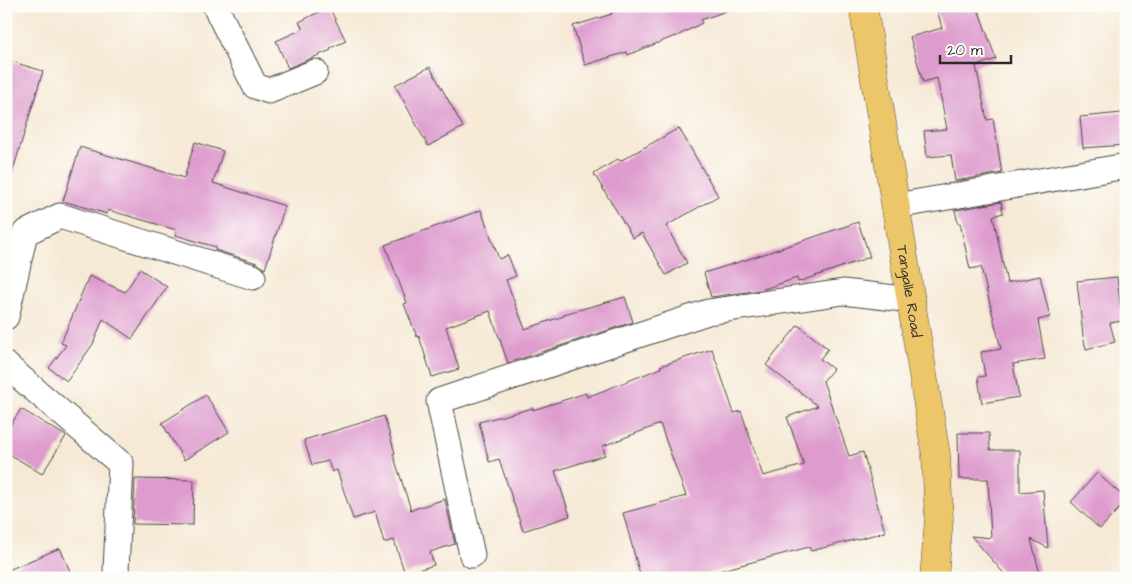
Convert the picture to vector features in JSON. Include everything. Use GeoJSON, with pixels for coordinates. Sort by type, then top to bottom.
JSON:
{"type":"FeatureCollection","features":[{"type":"Feature","properties":{"kind":"highway","name":"Tangalle Road"},"geometry":{"type":"LineString","coordinates":[[863,6],[936,455],[939,519],[934,578]]}},
{"type":"Feature","properties":{"kind":"street"},"geometry":{"type":"LineString","coordinates":[[215,6],[255,86],[269,92],[315,72]]}},
{"type":"Feature","properties":{"kind":"street"},"geometry":{"type":"LineString","coordinates":[[896,206],[1126,166]]}},
{"type":"Feature","properties":{"kind":"street"},"geometry":{"type":"LineString","coordinates":[[6,317],[25,233],[60,216],[253,276]]}},
{"type":"Feature","properties":{"kind":"street"},"geometry":{"type":"LineString","coordinates":[[472,555],[440,401],[708,312],[844,292],[912,300]]}},
{"type":"Feature","properties":{"kind":"street"},"geometry":{"type":"LineString","coordinates":[[6,365],[121,464],[116,571],[119,578]]}},
{"type":"Feature","properties":{"kind":"building"},"geometry":{"type":"Polygon","coordinates":[[[624,6],[734,6],[734,8],[701,20],[702,23],[675,37],[628,55],[627,52],[585,65],[573,26],[612,14],[611,12],[624,6]]]}},
{"type":"Feature","properties":{"kind":"building"},"geometry":{"type":"Polygon","coordinates":[[[936,6],[977,6],[996,59],[976,66],[987,120],[993,119],[1002,173],[955,181],[951,155],[927,157],[924,131],[947,129],[937,78],[923,82],[910,37],[942,28],[936,6]]]}},
{"type":"Feature","properties":{"kind":"building"},"geometry":{"type":"Polygon","coordinates":[[[329,7],[346,41],[330,48],[331,50],[288,68],[276,41],[303,29],[299,22],[329,7]]]}},
{"type":"Feature","properties":{"kind":"building"},"geometry":{"type":"Polygon","coordinates":[[[6,60],[43,71],[11,177],[6,176],[6,60]]]}},
{"type":"Feature","properties":{"kind":"building"},"geometry":{"type":"Polygon","coordinates":[[[430,67],[463,127],[428,146],[395,85],[430,67]]]}},
{"type":"Feature","properties":{"kind":"building"},"geometry":{"type":"Polygon","coordinates":[[[1122,113],[1125,145],[1083,148],[1080,117],[1122,113]]]}},
{"type":"Feature","properties":{"kind":"building"},"geometry":{"type":"Polygon","coordinates":[[[679,128],[718,196],[666,226],[687,263],[666,275],[642,233],[633,238],[594,174],[618,159],[620,161],[679,128]]]}},
{"type":"Feature","properties":{"kind":"building"},"geometry":{"type":"Polygon","coordinates":[[[195,142],[223,151],[213,183],[285,206],[265,269],[257,263],[215,250],[216,247],[175,235],[177,230],[108,210],[107,214],[63,201],[80,147],[184,178],[195,142]]]}},
{"type":"Feature","properties":{"kind":"building"},"geometry":{"type":"Polygon","coordinates":[[[1001,202],[1003,213],[993,216],[1007,283],[1040,276],[1050,317],[1038,320],[1045,359],[1013,364],[1019,397],[982,403],[978,377],[985,376],[981,352],[1001,349],[981,267],[970,269],[960,223],[958,224],[955,210],[1001,202]]]}},
{"type":"Feature","properties":{"kind":"building"},"geometry":{"type":"Polygon","coordinates":[[[481,210],[499,259],[508,255],[516,276],[506,280],[525,329],[564,316],[564,314],[625,297],[633,322],[508,363],[490,311],[446,327],[459,369],[432,377],[419,336],[417,337],[404,304],[407,303],[385,245],[481,210]]]}},
{"type":"Feature","properties":{"kind":"building"},"geometry":{"type":"Polygon","coordinates":[[[858,222],[870,257],[798,282],[797,278],[761,290],[711,297],[704,273],[858,222]]]}},
{"type":"Feature","properties":{"kind":"building"},"geometry":{"type":"Polygon","coordinates":[[[140,269],[167,287],[132,339],[103,319],[93,344],[67,381],[49,368],[66,345],[61,343],[89,276],[125,292],[140,269]]]}},
{"type":"Feature","properties":{"kind":"building"},"geometry":{"type":"Polygon","coordinates":[[[1117,277],[1122,321],[1110,323],[1115,342],[1086,349],[1077,281],[1117,277]]]}},
{"type":"Feature","properties":{"kind":"building"},"geometry":{"type":"Polygon","coordinates":[[[798,325],[828,349],[820,359],[833,369],[823,381],[849,456],[863,452],[885,532],[811,551],[809,547],[692,578],[641,578],[623,513],[686,496],[660,424],[603,446],[605,455],[555,471],[570,516],[523,531],[499,459],[489,462],[479,422],[533,408],[533,410],[586,393],[587,397],[661,368],[660,366],[712,349],[734,413],[741,411],[763,476],[804,465],[787,417],[818,406],[766,365],[798,325]]]}},
{"type":"Feature","properties":{"kind":"building"},"geometry":{"type":"Polygon","coordinates":[[[206,395],[229,432],[184,460],[162,423],[206,395]]]}},
{"type":"Feature","properties":{"kind":"building"},"geometry":{"type":"Polygon","coordinates":[[[21,409],[66,436],[42,474],[6,452],[6,432],[21,409]]]}},
{"type":"Feature","properties":{"kind":"building"},"geometry":{"type":"Polygon","coordinates":[[[384,416],[395,453],[393,454],[411,510],[445,499],[455,544],[430,552],[434,565],[405,574],[394,540],[384,543],[375,512],[353,519],[337,470],[332,472],[328,461],[312,465],[304,440],[384,416]]]}},
{"type":"Feature","properties":{"kind":"building"},"geometry":{"type":"Polygon","coordinates":[[[958,433],[989,433],[990,450],[1020,450],[1020,492],[1043,490],[1048,548],[1031,539],[1041,578],[1008,578],[971,536],[991,538],[988,479],[959,479],[958,433]]]}},
{"type":"Feature","properties":{"kind":"building"},"geometry":{"type":"Polygon","coordinates":[[[1097,473],[1126,499],[1100,529],[1071,502],[1097,473]]]}},
{"type":"Feature","properties":{"kind":"building"},"geometry":{"type":"Polygon","coordinates":[[[135,479],[194,480],[193,525],[133,524],[135,479]]]}},
{"type":"Feature","properties":{"kind":"building"},"geometry":{"type":"Polygon","coordinates":[[[60,548],[73,578],[6,578],[6,571],[60,548]]]}}]}
